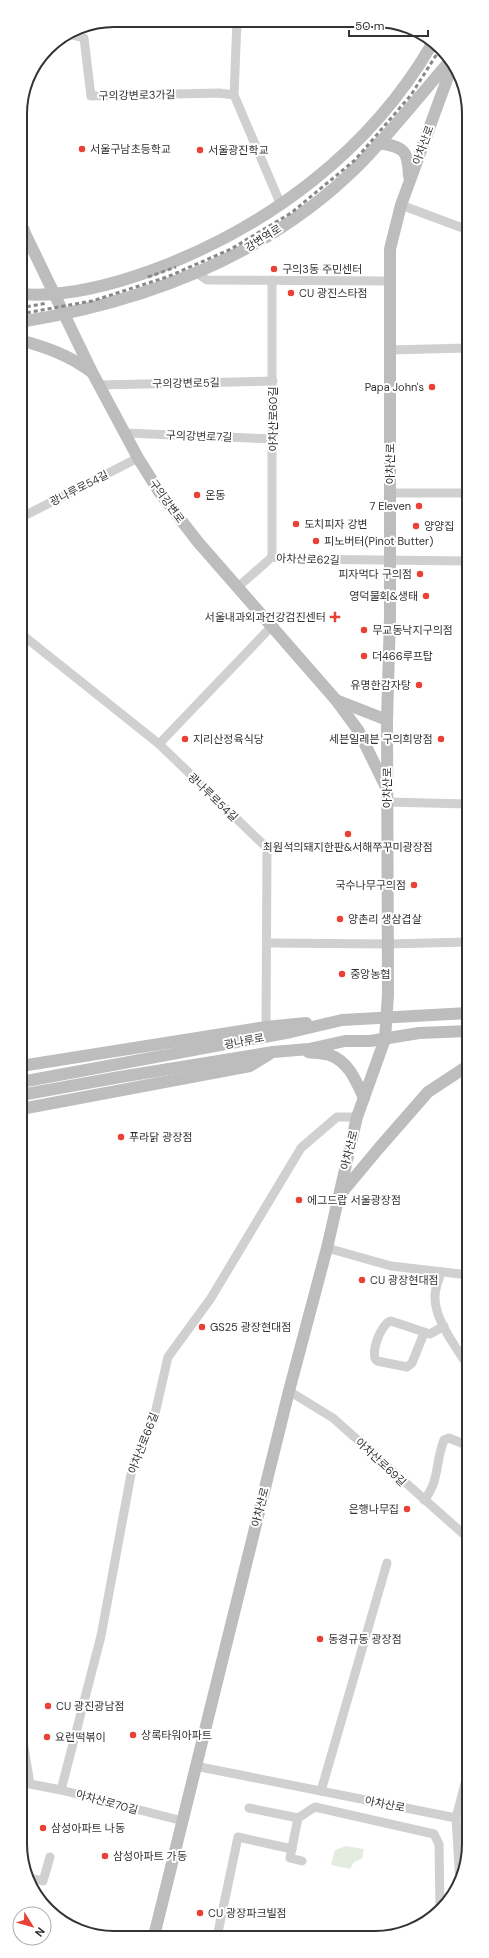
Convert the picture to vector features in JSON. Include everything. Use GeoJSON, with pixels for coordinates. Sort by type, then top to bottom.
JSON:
{"type":"FeatureCollection","features":[{"type":"Feature","properties":{"kind":"main road","name":"강변역로"},"geometry":{"type":"LineString","coordinates":[[27,294],[55,293],[92,289],[129,278],[173,262],[218,242],[281,205],[315,180],[355,144],[395,99],[430,47]]}},
{"type":"Feature","properties":{"kind":"main road","name":"강변역로"},"geometry":{"type":"LineString","coordinates":[[27,321],[64,315],[142,294],[197,273],[237,254],[304,211],[358,166],[447,65]]}},
{"type":"Feature","properties":{"kind":"main road","name":"아차산로"},"geometry":{"type":"LineString","coordinates":[[155,1931],[289,1391],[328,1248],[337,1199],[357,1117],[386,1038],[388,1017],[387,720],[390,560],[390,249],[401,205],[450,71]]}},
{"type":"Feature","properties":{"kind":"main road"},"geometry":{"type":"LineString","coordinates":[[379,142],[402,148],[408,158],[409,183]]}},
{"type":"Feature","properties":{"kind":"main road","name":"구의강변로"},"geometry":{"type":"LineString","coordinates":[[27,236],[92,372],[138,458],[160,493],[238,587],[336,700],[387,720]]}},
{"type":"Feature","properties":{"kind":"main road"},"geometry":{"type":"LineString","coordinates":[[27,342],[42,346],[68,357],[92,372]]}},
{"type":"Feature","properties":{"kind":"main road"},"geometry":{"type":"LineString","coordinates":[[336,700],[358,730],[387,796]]}},
{"type":"Feature","properties":{"kind":"main road","name":"광나루로"},"geometry":{"type":"LineString","coordinates":[[27,1081],[291,1032],[322,1024],[388,1017],[462,1013]]}},
{"type":"Feature","properties":{"kind":"main road"},"geometry":{"type":"LineString","coordinates":[[27,1065],[266,1026],[294,1023],[322,1024]]}},
{"type":"Feature","properties":{"kind":"main road","name":"광나루로"},"geometry":{"type":"LineString","coordinates":[[27,1094],[120,1077],[346,1041],[370,1041],[419,1033],[462,1030]]}},
{"type":"Feature","properties":{"kind":"main road"},"geometry":{"type":"LineString","coordinates":[[293,1050],[330,1055],[344,1064],[351,1072],[364,1098]]}},
{"type":"Feature","properties":{"kind":"main road"},"geometry":{"type":"LineString","coordinates":[[27,1108],[250,1066],[273,1052]]}},
{"type":"Feature","properties":{"kind":"main road"},"geometry":{"type":"LineString","coordinates":[[337,1199],[428,1092],[462,1069]]}},
{"type":"Feature","properties":{"kind":"street"},"geometry":{"type":"LineString","coordinates":[[237,27],[234,96],[281,205]]}},
{"type":"Feature","properties":{"kind":"street","name":"구의강변로3가길"},"geometry":{"type":"LineString","coordinates":[[76,36],[84,38],[91,96],[219,93],[234,96]]}},
{"type":"Feature","properties":{"kind":"street"},"geometry":{"type":"LineString","coordinates":[[401,205],[462,228]]}},
{"type":"Feature","properties":{"kind":"street"},"geometry":{"type":"LineString","coordinates":[[197,273],[207,280],[389,282]]}},
{"type":"Feature","properties":{"kind":"street","name":"아차산로60길"},"geometry":{"type":"LineString","coordinates":[[272,280],[272,556]]}},
{"type":"Feature","properties":{"kind":"street"},"geometry":{"type":"LineString","coordinates":[[389,350],[462,348]]}},
{"type":"Feature","properties":{"kind":"street","name":"구의강변로5길"},"geometry":{"type":"LineString","coordinates":[[99,385],[273,381]]}},
{"type":"Feature","properties":{"kind":"street","name":"구의강변로7길"},"geometry":{"type":"LineString","coordinates":[[124,433],[273,439]]}},
{"type":"Feature","properties":{"kind":"street","name":"광나루로54길"},"geometry":{"type":"LineString","coordinates":[[27,514],[138,458]]}},
{"type":"Feature","properties":{"kind":"street"},"geometry":{"type":"LineString","coordinates":[[390,493],[462,494]]}},
{"type":"Feature","properties":{"kind":"street","name":"아차산로62길"},"geometry":{"type":"LineString","coordinates":[[238,587],[272,556],[293,559],[462,561]]}},
{"type":"Feature","properties":{"kind":"street"},"geometry":{"type":"LineString","coordinates":[[159,744],[272,626]]}},
{"type":"Feature","properties":{"kind":"street","name":"광나루로54길"},"geometry":{"type":"LineString","coordinates":[[27,639],[159,744],[267,848],[266,1026]]}},
{"type":"Feature","properties":{"kind":"street"},"geometry":{"type":"LineString","coordinates":[[387,796],[462,803]]}},
{"type":"Feature","properties":{"kind":"street"},"geometry":{"type":"LineString","coordinates":[[267,942],[388,944],[462,942]]}},
{"type":"Feature","properties":{"kind":"street","name":"아차산로66길"},"geometry":{"type":"LineString","coordinates":[[61,1790],[101,1636],[132,1469],[154,1418],[168,1357],[211,1298],[301,1148],[337,1117],[357,1117]]}},
{"type":"Feature","properties":{"kind":"street"},"geometry":{"type":"LineString","coordinates":[[328,1248],[391,1266],[462,1274]]}},
{"type":"Feature","properties":{"kind":"street"},"geometry":{"type":"LineString","coordinates":[[441,1272],[435,1295],[436,1309],[462,1356]]}},
{"type":"Feature","properties":{"kind":"street"},"geometry":{"type":"LineString","coordinates":[[424,1333],[412,1363],[407,1367],[377,1361],[374,1359],[373,1355],[380,1334],[387,1322],[391,1321],[424,1333],[435,1332],[444,1326]]}},
{"type":"Feature","properties":{"kind":"street","name":"아차산로69길"},"geometry":{"type":"LineString","coordinates":[[289,1391],[333,1418],[462,1533]]}},
{"type":"Feature","properties":{"kind":"street"},"geometry":{"type":"LineString","coordinates":[[424,1500],[433,1488],[437,1476],[440,1452],[444,1440],[449,1438],[462,1443]]}},
{"type":"Feature","properties":{"kind":"street"},"geometry":{"type":"LineString","coordinates":[[321,1791],[387,1563]]}},
{"type":"Feature","properties":{"kind":"street","name":"아차산로"},"geometry":{"type":"LineString","coordinates":[[195,1766],[456,1818]]}},
{"type":"Feature","properties":{"kind":"street","name":"아차산로70길"},"geometry":{"type":"LineString","coordinates":[[27,1785],[61,1790],[183,1821]]}},
{"type":"Feature","properties":{"kind":"street"},"geometry":{"type":"LineString","coordinates":[[459,1867],[456,1818],[462,1795]]}},
{"type":"Feature","properties":{"kind":"street"},"geometry":{"type":"LineString","coordinates":[[249,1808],[298,1818],[315,1807],[434,1834],[439,1844],[440,1901]]}},
{"type":"Feature","properties":{"kind":"street"},"geometry":{"type":"LineString","coordinates":[[298,1818],[290,1858],[302,1861]]}},
{"type":"Feature","properties":{"kind":"street"},"geometry":{"type":"LineString","coordinates":[[217,1931],[238,1838],[292,1849]]}},
{"type":"Feature","properties":{"kind":"street"},"geometry":{"type":"LineString","coordinates":[[35,1879],[43,1881],[50,1857]]}},
{"type":"Feature","properties":{"kind":"shaded area"},"geometry":{"type":"Polygon","coordinates":[[[346,1846],[364,1849],[362,1859],[354,1862],[350,1869],[331,1865],[335,1850],[346,1846]]]}},
{"type":"Feature","properties":{"kind":"railway"},"geometry":{"type":"LineString","coordinates":[[27,313],[92,301],[167,277],[231,249],[291,213],[355,160],[411,95],[437,54]]}},
{"type":"Feature","properties":{"kind":"railway"},"geometry":{"type":"LineString","coordinates":[[148,277],[176,267]]}},
{"type":"Feature","properties":{"kind":"railway"},"geometry":{"type":"LineString","coordinates":[[27,307],[47,303]]}},
{"type":"Feature","properties":{"kind":"place","name":"서울구남초등학교"},"geometry":{"type":"Point","coordinates":[82,149]}},
{"type":"Feature","properties":{"kind":"place","name":"서울광진학교"},"geometry":{"type":"Point","coordinates":[200,150]}},
{"type":"Feature","properties":{"kind":"place","name":"구의3동 주민센터"},"geometry":{"type":"Point","coordinates":[274,269]}},
{"type":"Feature","properties":{"kind":"place","name":"CU 광진스타점"},"geometry":{"type":"Point","coordinates":[291,293]}},
{"type":"Feature","properties":{"kind":"place","name":"Papa John's"},"geometry":{"type":"Point","coordinates":[432,387]}},
{"type":"Feature","properties":{"kind":"place","name":"온동"},"geometry":{"type":"Point","coordinates":[197,495]}},
{"type":"Feature","properties":{"kind":"place","name":"7 Eleven"},"geometry":{"type":"Point","coordinates":[419,506]}},
{"type":"Feature","properties":{"kind":"place","name":"도치피자 강변"},"geometry":{"type":"Point","coordinates":[296,524]}},
{"type":"Feature","properties":{"kind":"place","name":"양양집"},"geometry":{"type":"Point","coordinates":[416,526]}},
{"type":"Feature","properties":{"kind":"place","name":"피노버터(Pinot Butter)"},"geometry":{"type":"Point","coordinates":[316,541]}},
{"type":"Feature","properties":{"kind":"place","name":"피자먹다 구의점"},"geometry":{"type":"Point","coordinates":[420,574]}},
{"type":"Feature","properties":{"kind":"place","name":"영덕물회&생태"},"geometry":{"type":"Point","coordinates":[426,596]}},
{"type":"Feature","properties":{"kind":"place","name":"서울내과외과건강검진센터"},"geometry":{"type":"Point","coordinates":[335,617]}},
{"type":"Feature","properties":{"kind":"place","name":"무교동낙지구의점"},"geometry":{"type":"Point","coordinates":[364,630]}},
{"type":"Feature","properties":{"kind":"place","name":"더466루프탑"},"geometry":{"type":"Point","coordinates":[364,656]}},
{"type":"Feature","properties":{"kind":"place","name":"유명한감자탕"},"geometry":{"type":"Point","coordinates":[419,685]}},
{"type":"Feature","properties":{"kind":"place","name":"지리산정육식당"},"geometry":{"type":"Point","coordinates":[185,739]}},
{"type":"Feature","properties":{"kind":"place","name":"세븐일레븐 구의희망점"},"geometry":{"type":"Point","coordinates":[441,739]}},
{"type":"Feature","properties":{"kind":"place","name":"최원석의돼지한판&서해쭈꾸미광장점"},"geometry":{"type":"Point","coordinates":[348,834]}},
{"type":"Feature","properties":{"kind":"place","name":"국수나무구의점"},"geometry":{"type":"Point","coordinates":[414,885]}},
{"type":"Feature","properties":{"kind":"place","name":"양촌리 생삼겹살"},"geometry":{"type":"Point","coordinates":[340,919]}},
{"type":"Feature","properties":{"kind":"place","name":"중앙농협"},"geometry":{"type":"Point","coordinates":[342,974]}},
{"type":"Feature","properties":{"kind":"place","name":"푸라닭 광장점"},"geometry":{"type":"Point","coordinates":[121,1137]}},
{"type":"Feature","properties":{"kind":"place","name":"에그드랍 서울광장점"},"geometry":{"type":"Point","coordinates":[299,1200]}},
{"type":"Feature","properties":{"kind":"place","name":"CU 광장현대점"},"geometry":{"type":"Point","coordinates":[362,1280]}},
{"type":"Feature","properties":{"kind":"place","name":"GS25 광장현대점"},"geometry":{"type":"Point","coordinates":[202,1327]}},
{"type":"Feature","properties":{"kind":"place","name":"은행나무집"},"geometry":{"type":"Point","coordinates":[407,1509]}},
{"type":"Feature","properties":{"kind":"place","name":"동경규동 광장점"},"geometry":{"type":"Point","coordinates":[320,1639]}},
{"type":"Feature","properties":{"kind":"place","name":"CU 광진광남점"},"geometry":{"type":"Point","coordinates":[48,1706]}},
{"type":"Feature","properties":{"kind":"place","name":"상록타워아파트"},"geometry":{"type":"Point","coordinates":[133,1735]}},
{"type":"Feature","properties":{"kind":"place","name":"요런떡볶이"},"geometry":{"type":"Point","coordinates":[47,1737]}},
{"type":"Feature","properties":{"kind":"place","name":"삼성아파트 나동"},"geometry":{"type":"Point","coordinates":[43,1828]}},
{"type":"Feature","properties":{"kind":"place","name":"삼성아파트 가동"},"geometry":{"type":"Point","coordinates":[105,1856]}},
{"type":"Feature","properties":{"kind":"place","name":"CU 광장파크빌점"},"geometry":{"type":"Point","coordinates":[200,1913]}}]}
